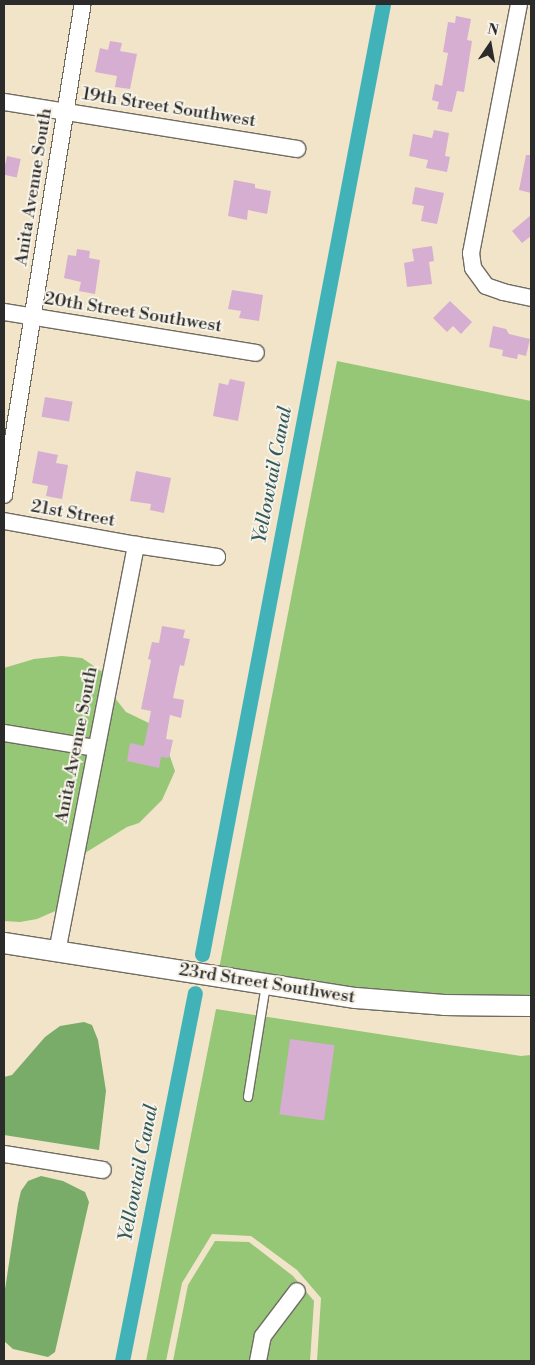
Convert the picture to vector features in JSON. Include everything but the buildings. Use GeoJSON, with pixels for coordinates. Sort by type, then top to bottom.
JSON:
{"type":"FeatureCollection","features":[{"type":"Feature","properties":{"kind":"street","name":"Anita Avenue South"},"geometry":{"type":"LineString","coordinates":[[4,495],[83,4]]}},
{"type":"Feature","properties":{"kind":"street"},"geometry":{"type":"LineString","coordinates":[[519,4],[473,233],[471,253],[473,268],[486,286],[531,298]]}},
{"type":"Feature","properties":{"kind":"street","name":"19th Street Southwest"},"geometry":{"type":"LineString","coordinates":[[4,102],[298,150]]}},
{"type":"Feature","properties":{"kind":"street","name":"20th Street Southwest"},"geometry":{"type":"LineString","coordinates":[[4,312],[256,353]]}},
{"type":"Feature","properties":{"kind":"street","name":"21st Street"},"geometry":{"type":"LineString","coordinates":[[4,521],[136,545],[217,557]]}},
{"type":"Feature","properties":{"kind":"street","name":"Anita Avenue South"},"geometry":{"type":"LineString","coordinates":[[58,952],[136,545]]}},
{"type":"Feature","properties":{"kind":"street"},"geometry":{"type":"LineString","coordinates":[[4,733],[96,748]]}},
{"type":"Feature","properties":{"kind":"street","name":"23rd Street Southwest"},"geometry":{"type":"LineString","coordinates":[[4,943],[266,985],[411,1003],[531,1006]]}},
{"type":"Feature","properties":{"kind":"street"},"geometry":{"type":"LineString","coordinates":[[4,1154],[103,1170]]}},
{"type":"Feature","properties":{"kind":"street"},"geometry":{"type":"LineString","coordinates":[[258,1361],[263,1336],[297,1291]]}},
{"type":"Feature","properties":{"kind":"lane"},"geometry":{"type":"LineString","coordinates":[[248,1097],[266,985]]}},
{"type":"Feature","properties":{"kind":"green space"},"geometry":{"type":"Polygon","coordinates":[[[337,361],[531,401],[531,998],[444,997],[357,990],[219,969],[337,361]]]}},
{"type":"Feature","properties":{"kind":"green space"},"geometry":{"type":"Polygon","coordinates":[[[62,656],[82,658],[104,673],[111,693],[126,712],[161,731],[175,771],[162,800],[139,823],[127,827],[85,853],[73,889],[62,908],[37,919],[20,922],[4,921],[4,668],[34,659],[62,656]]]}},
{"type":"Feature","properties":{"kind":"green space"},"geometry":{"type":"Polygon","coordinates":[[[216,1009],[521,1056],[531,1055],[531,1361],[317,1361],[321,1298],[297,1270],[251,1236],[212,1234],[182,1283],[166,1361],[146,1361],[216,1009]]]}},
{"type":"Feature","properties":{"kind":"green space"},"geometry":{"type":"Polygon","coordinates":[[[84,1022],[92,1025],[98,1040],[106,1091],[99,1150],[4,1135],[4,1077],[12,1075],[45,1037],[60,1026],[84,1022]]]}},
{"type":"Feature","properties":{"kind":"green space"},"geometry":{"type":"Polygon","coordinates":[[[41,1176],[63,1181],[85,1192],[89,1202],[55,1352],[48,1357],[13,1349],[4,1341],[4,1296],[18,1204],[21,1191],[28,1181],[41,1176]]]}},
{"type":"Feature","properties":{"kind":"green space"},"geometry":{"type":"Polygon","coordinates":[[[215,1241],[249,1242],[293,1276],[314,1301],[310,1361],[173,1361],[188,1285],[215,1241]]]}},
{"type":"Feature","properties":{"kind":"waterway","name":"Yellowtail Canal"},"geometry":{"type":"LineString","coordinates":[[202,954],[383,4]]}},
{"type":"Feature","properties":{"kind":"waterway","name":"Yellowtail Canal"},"geometry":{"type":"LineString","coordinates":[[122,1361],[195,993]]}}]}
